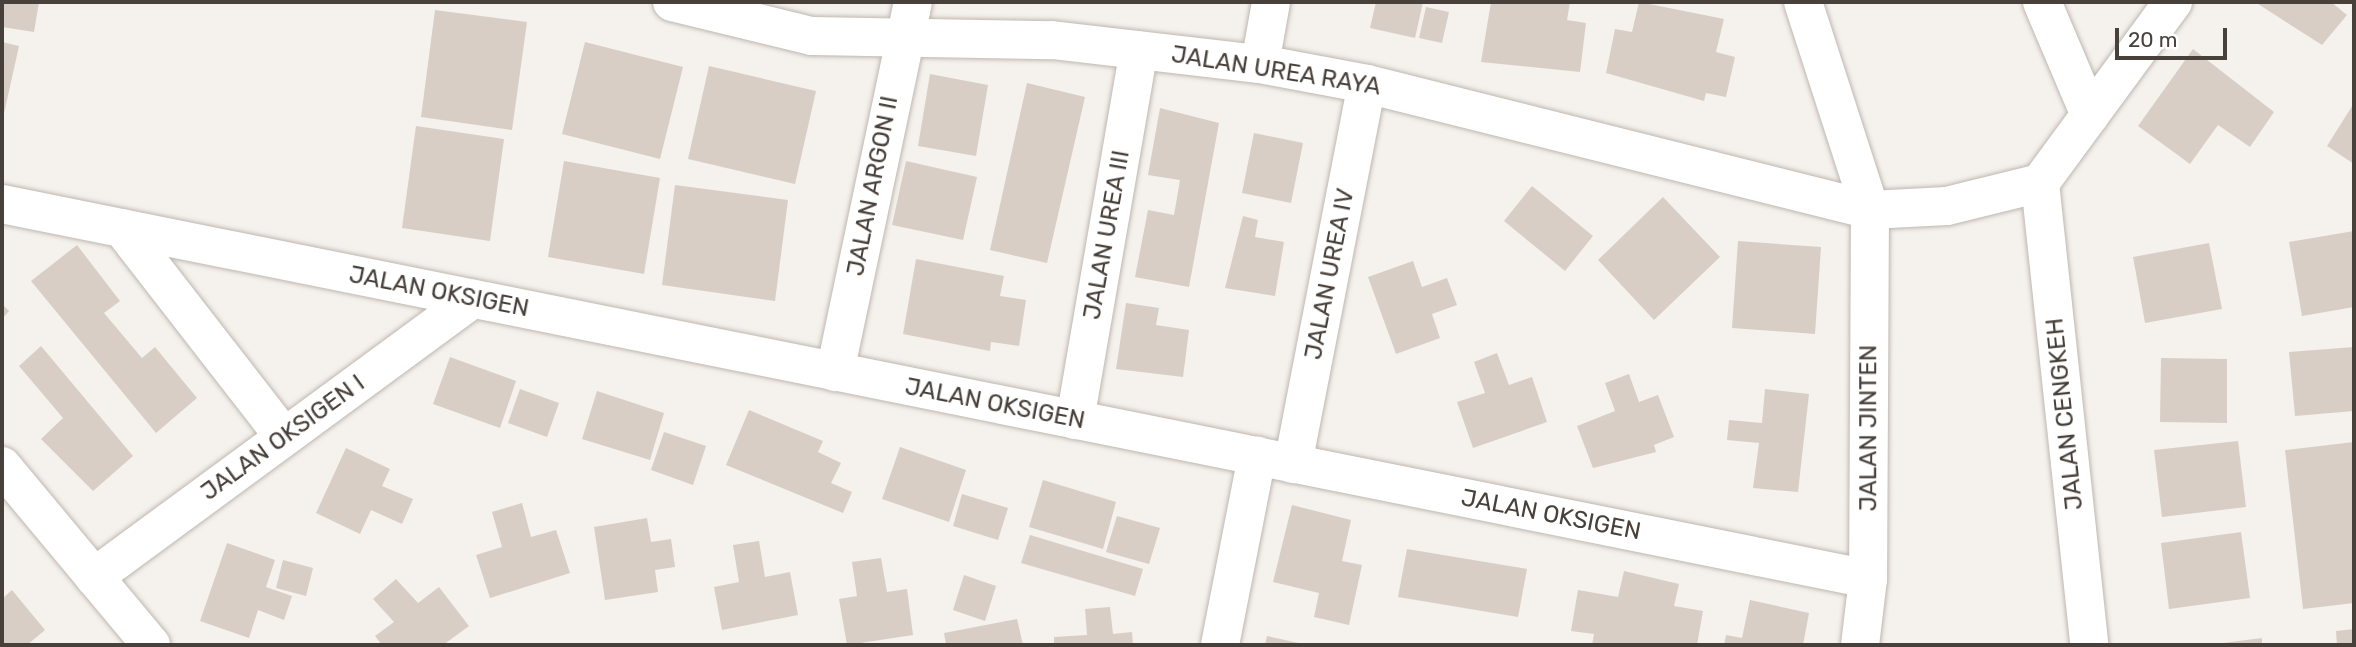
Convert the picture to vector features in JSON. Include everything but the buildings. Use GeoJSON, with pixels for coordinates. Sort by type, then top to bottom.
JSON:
{"type":"FeatureCollection","features":[{"type":"Feature","properties":{"kind":"street","name":"JALAN UREA RAYA"},"geometry":{"type":"LineString","coordinates":[[672,2],[812,36],[902,41],[1052,40],[1260,64],[1367,84],[1870,210],[1947,206],[2040,183]]}},
{"type":"Feature","properties":{"kind":"street","name":"JALAN ARGON II"},"geometry":{"type":"LineString","coordinates":[[835,372],[902,41],[913,2]]}},
{"type":"Feature","properties":{"kind":"street"},"geometry":{"type":"LineString","coordinates":[[1260,64],[1272,2]]}},
{"type":"Feature","properties":{"kind":"street","name":"JALAN JINTEN"},"geometry":{"type":"LineString","coordinates":[[1803,2],[1870,210],[1868,579],[1860,645]]}},
{"type":"Feature","properties":{"kind":"street"},"geometry":{"type":"LineString","coordinates":[[2042,2],[2090,115]]}},
{"type":"Feature","properties":{"kind":"street"},"geometry":{"type":"LineString","coordinates":[[2040,183],[2173,2]]}},
{"type":"Feature","properties":{"kind":"street","name":"JALAN UREA III"},"geometry":{"type":"LineString","coordinates":[[1075,420],[1139,50]]}},
{"type":"Feature","properties":{"kind":"street","name":"JALAN UREA IV"},"geometry":{"type":"LineString","coordinates":[[1220,645],[1275,460],[1367,84]]}},
{"type":"Feature","properties":{"kind":"street","name":"JALAN CENGKEH"},"geometry":{"type":"LineString","coordinates":[[2040,183],[2090,645]]}},
{"type":"Feature","properties":{"kind":"street","name":"JALAN OKSIGEN"},"geometry":{"type":"LineString","coordinates":[[2,204],[1868,579]]}},
{"type":"Feature","properties":{"kind":"street"},"geometry":{"type":"LineString","coordinates":[[122,228],[284,437]]}},
{"type":"Feature","properties":{"kind":"street","name":"JALAN OKSIGEN I"},"geometry":{"type":"LineString","coordinates":[[94,578],[472,299]]}},
{"type":"Feature","properties":{"kind":"street"},"geometry":{"type":"LineString","coordinates":[[5,477],[151,645]]}}]}
